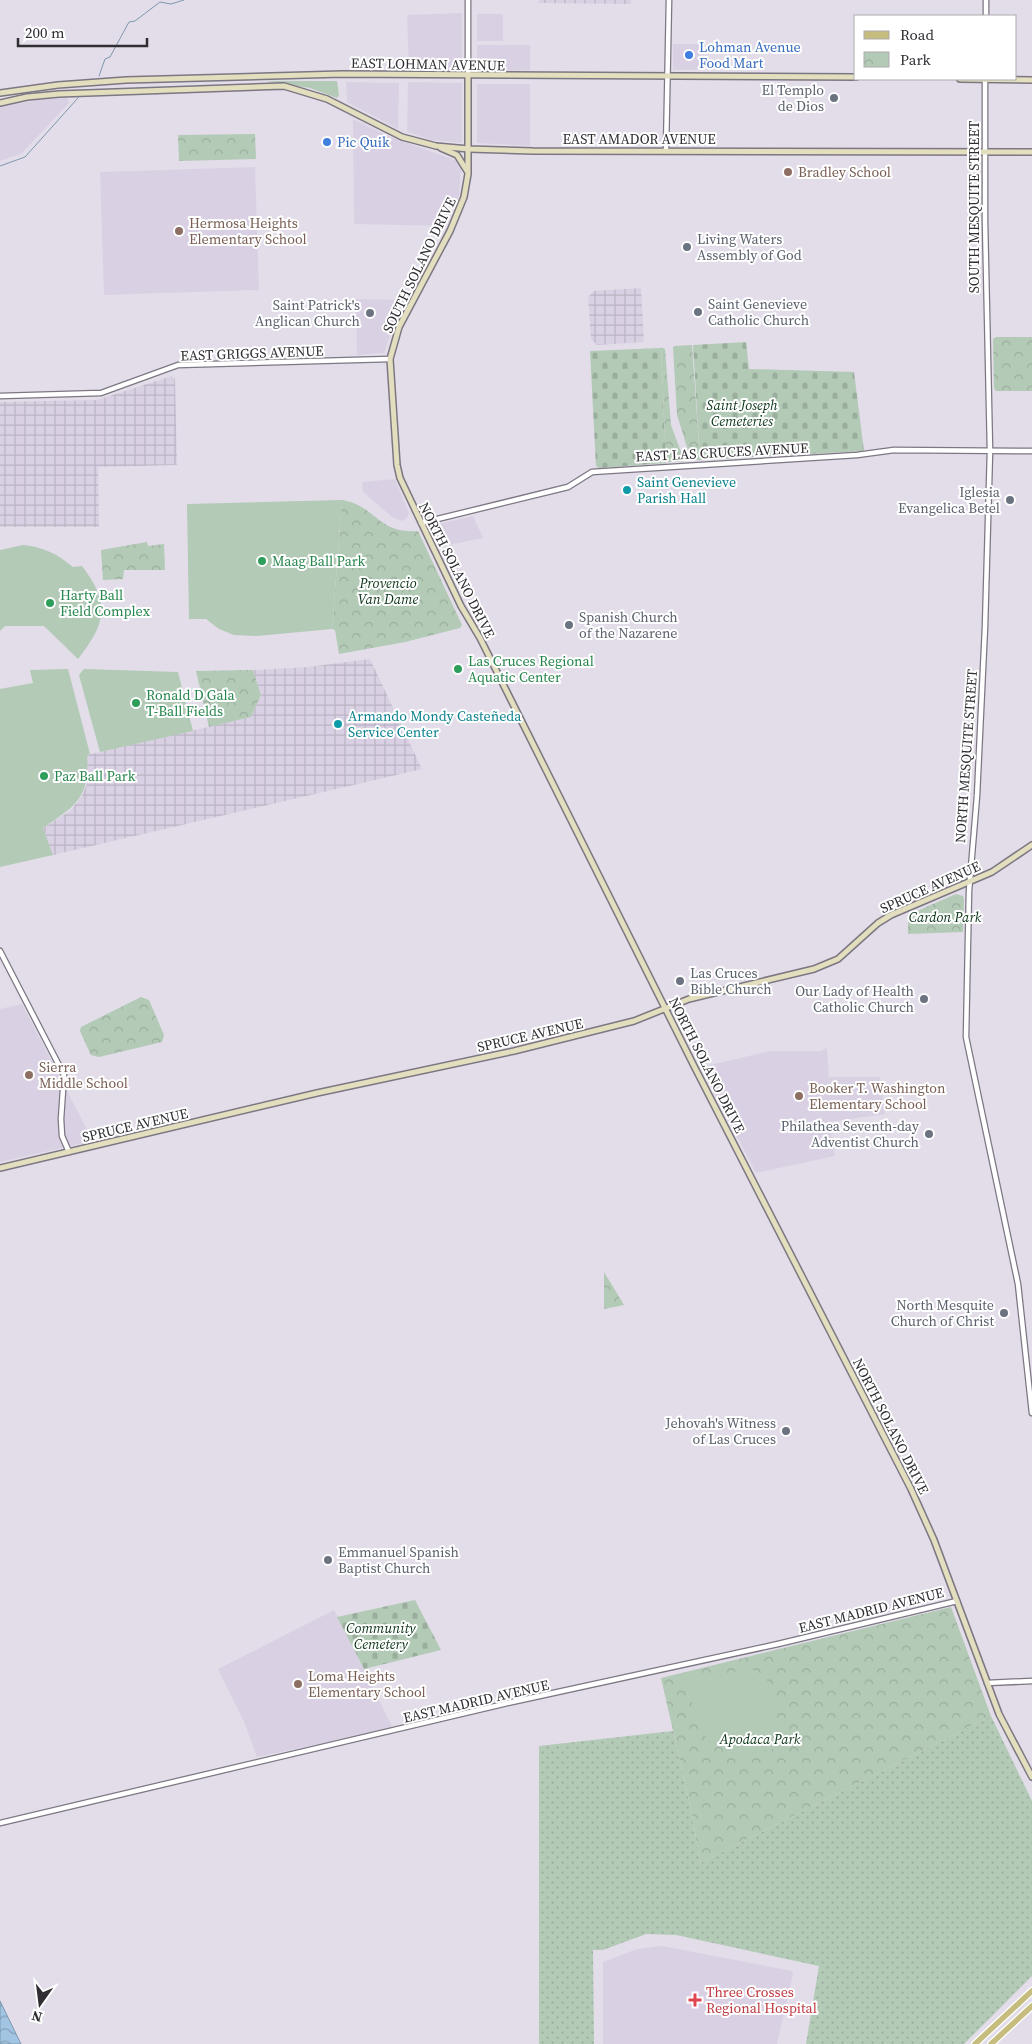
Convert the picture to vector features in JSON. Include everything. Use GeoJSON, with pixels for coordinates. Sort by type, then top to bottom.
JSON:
{"type":"FeatureCollection","features":[{"type":"Feature","properties":{"kind":"main road","name":"EAST LOHMAN AVENUE"},"geometry":{"type":"LineString","coordinates":[[0,93],[33,87],[126,80],[342,74],[854,77]]}},
{"type":"Feature","properties":{"kind":"main road","name":"SOUTH SOLANO DRIVE"},"geometry":{"type":"LineString","coordinates":[[390,359],[400,326],[460,212],[468,174],[468,76]]}},
{"type":"Feature","properties":{"kind":"main road"},"geometry":{"type":"LineString","coordinates":[[1017,80],[1032,80]]}},
{"type":"Feature","properties":{"kind":"main road","name":"EAST AMADOR AVENUE"},"geometry":{"type":"LineString","coordinates":[[0,104],[27,97],[59,94],[284,86],[311,93],[343,105],[402,137],[436,146],[469,149],[533,151],[1032,152]]}},
{"type":"Feature","properties":{"kind":"main road"},"geometry":{"type":"LineString","coordinates":[[436,146],[457,155],[468,174]]}},
{"type":"Feature","properties":{"kind":"main road","name":"NORTH SOLANO DRIVE"},"geometry":{"type":"LineString","coordinates":[[390,359],[397,465],[405,493],[862,1396],[911,1489],[957,1601],[999,1714],[1032,1777]]}},
{"type":"Feature","properties":{"kind":"main road","name":"SPRUCE AVENUE"},"geometry":{"type":"LineString","coordinates":[[0,1168],[298,1098],[523,1049],[634,1021],[689,998],[814,969],[838,959],[885,919],[992,872],[1032,845]]}},
{"type":"Feature","properties":{"kind":"main road"},"geometry":{"type":"LineString","coordinates":[[975,2044],[1032,1991]]}},
{"type":"Feature","properties":{"kind":"main road"},"geometry":{"type":"LineString","coordinates":[[991,2044],[1032,2006]]}},
{"type":"Feature","properties":{"kind":"street","name":"SOUTH SOLANO DRIVE"},"geometry":{"type":"LineString","coordinates":[[468,0],[468,76]]}},
{"type":"Feature","properties":{"kind":"street"},"geometry":{"type":"LineString","coordinates":[[666,150],[669,0]]}},
{"type":"Feature","properties":{"kind":"street"},"geometry":{"type":"LineString","coordinates":[[986,0],[986,15]]}},
{"type":"Feature","properties":{"kind":"street","name":"SOUTH MESQUITE STREET"},"geometry":{"type":"LineString","coordinates":[[985,80],[987,334]]}},
{"type":"Feature","properties":{"kind":"street","name":"NORTH MESQUITE STREET"},"geometry":{"type":"LineString","coordinates":[[987,334],[990,452],[986,627],[977,796],[970,881],[966,1037],[1018,1284],[1032,1413]]}},
{"type":"Feature","properties":{"kind":"street","name":"EAST GRIGGS AVENUE"},"geometry":{"type":"LineString","coordinates":[[0,396],[101,393],[178,365],[390,359]]}},
{"type":"Feature","properties":{"kind":"street","name":"EAST LAS CRUCES AVENUE"},"geometry":{"type":"LineString","coordinates":[[421,523],[568,488],[592,472],[857,455],[894,450],[1032,451]]}},
{"type":"Feature","properties":{"kind":"street"},"geometry":{"type":"LineString","coordinates":[[0,952],[64,1075],[61,1119],[62,1136],[69,1152]]}},
{"type":"Feature","properties":{"kind":"street","name":"EAST MADRID AVENUE"},"geometry":{"type":"LineString","coordinates":[[0,1823],[512,1702],[778,1644],[957,1601]]}},
{"type":"Feature","properties":{"kind":"street"},"geometry":{"type":"LineString","coordinates":[[987,1683],[1032,1681]]}},
{"type":"Feature","properties":{"kind":"shaded area"},"geometry":{"type":"Polygon","coordinates":[[[539,0],[631,0],[631,4],[539,3],[539,0]]]}},
{"type":"Feature","properties":{"kind":"shaded area"},"geometry":{"type":"Polygon","coordinates":[[[462,13],[462,70],[459,72],[409,70],[407,15],[462,13]]]}},
{"type":"Feature","properties":{"kind":"shaded area"},"geometry":{"type":"Polygon","coordinates":[[[477,14],[503,14],[503,41],[477,41],[477,14]]]}},
{"type":"Feature","properties":{"kind":"shaded area"},"geometry":{"type":"Polygon","coordinates":[[[673,44],[699,44],[700,70],[673,70],[673,44]]]}},
{"type":"Feature","properties":{"kind":"shaded area"},"geometry":{"type":"Polygon","coordinates":[[[477,45],[530,45],[530,70],[479,71],[477,68],[477,45]]]}},
{"type":"Feature","properties":{"kind":"shaded area"},"geometry":{"type":"Polygon","coordinates":[[[346,82],[399,83],[398,129],[347,102],[346,82]]]}},
{"type":"Feature","properties":{"kind":"shaded area"},"geometry":{"type":"Polygon","coordinates":[[[408,82],[462,83],[462,143],[432,140],[407,132],[408,82]]]}},
{"type":"Feature","properties":{"kind":"shaded area"},"geometry":{"type":"Polygon","coordinates":[[[477,84],[530,84],[530,146],[477,143],[477,84]]]}},
{"type":"Feature","properties":{"kind":"shaded area"},"geometry":{"type":"Polygon","coordinates":[[[67,98],[69,103],[21,154],[0,161],[0,107],[38,100],[67,98]]]}},
{"type":"Feature","properties":{"kind":"shaded area"},"geometry":{"type":"Polygon","coordinates":[[[353,119],[390,137],[458,161],[461,168],[459,195],[445,226],[354,224],[353,119]]]}},
{"type":"Feature","properties":{"kind":"shaded area","name":"Hermosa Heights Elementary School"},"geometry":{"type":"Polygon","coordinates":[[[255,167],[259,290],[104,295],[100,172],[255,167]]]}},
{"type":"Feature","properties":{"kind":"shaded area"},"geometry":{"type":"Polygon","coordinates":[[[641,288],[644,342],[597,345],[591,339],[588,297],[594,291],[641,288]]]}},
{"type":"Feature","properties":{"kind":"shaded area"},"geometry":{"type":"Polygon","coordinates":[[[356,299],[407,300],[393,326],[384,353],[357,355],[356,299]]]}},
{"type":"Feature","properties":{"kind":"shaded area"},"geometry":{"type":"Polygon","coordinates":[[[172,376],[175,379],[177,465],[98,467],[99,527],[0,527],[0,402],[97,400],[172,376]]]}},
{"type":"Feature","properties":{"kind":"shaded area"},"geometry":{"type":"Polygon","coordinates":[[[395,479],[409,513],[407,518],[402,521],[392,517],[363,492],[362,482],[395,479]]]}},
{"type":"Feature","properties":{"kind":"shaded area"},"geometry":{"type":"Polygon","coordinates":[[[473,516],[483,538],[439,547],[430,529],[431,526],[473,516]]]}},
{"type":"Feature","properties":{"kind":"shaded area"},"geometry":{"type":"Polygon","coordinates":[[[370,659],[422,769],[53,855],[43,828],[70,811],[82,796],[87,783],[87,755],[251,717],[261,695],[253,670],[308,667],[370,659]]]}},
{"type":"Feature","properties":{"kind":"shaded area","name":"Sierra Middle School"},"geometry":{"type":"Polygon","coordinates":[[[22,1004],[93,1141],[0,1162],[0,1009],[22,1004]]]}},
{"type":"Feature","properties":{"kind":"shaded area","name":"Booker T. Washington Elementary School"},"geometry":{"type":"Polygon","coordinates":[[[827,1048],[829,1077],[880,1077],[885,1114],[829,1122],[835,1156],[756,1173],[701,1067],[770,1051],[820,1051],[827,1048]]]}},
{"type":"Feature","properties":{"kind":"shaded area","name":"Loma Heights Elementary School"},"geometry":{"type":"Polygon","coordinates":[[[334,1610],[393,1728],[257,1757],[244,1722],[218,1669],[334,1610]]]}},
{"type":"Feature","properties":{"kind":"shaded area","name":"Three Crosses Regional Hospital"},"geometry":{"type":"Polygon","coordinates":[[[662,1946],[792,1971],[793,1974],[777,2044],[603,2044],[603,1962],[637,1949],[662,1946]]]}},
{"type":"Feature","properties":{"kind":"green space"},"geometry":{"type":"Polygon","coordinates":[[[266,81],[337,81],[339,95],[337,98],[310,88],[266,81]]]}},
{"type":"Feature","properties":{"kind":"green space"},"geometry":{"type":"Polygon","coordinates":[[[255,134],[256,159],[179,161],[178,135],[255,134]]]}},
{"type":"Feature","properties":{"kind":"green space"},"geometry":{"type":"Polygon","coordinates":[[[996,337],[1032,337],[1032,391],[996,391],[994,388],[993,339],[996,337]]]}},
{"type":"Feature","properties":{"kind":"green space","name":"Saint Joseph Cemeteries"},"geometry":{"type":"Polygon","coordinates":[[[746,342],[749,369],[854,372],[864,451],[700,460],[693,345],[746,342]]]}},
{"type":"Feature","properties":{"kind":"green space"},"geometry":{"type":"Polygon","coordinates":[[[692,345],[700,460],[691,460],[677,415],[673,348],[674,346],[692,345]]]}},
{"type":"Feature","properties":{"kind":"green space"},"geometry":{"type":"Polygon","coordinates":[[[661,347],[665,349],[671,425],[684,460],[682,462],[666,462],[661,347]]]}},
{"type":"Feature","properties":{"kind":"green space"},"geometry":{"type":"Polygon","coordinates":[[[661,348],[666,463],[599,468],[596,466],[590,351],[661,348]]]}},
{"type":"Feature","properties":{"kind":"green space","name":"Provencio Van Dame"},"geometry":{"type":"Polygon","coordinates":[[[342,500],[354,503],[394,528],[404,531],[418,531],[462,625],[460,628],[405,642],[339,654],[335,630],[332,629],[342,500]]]}},
{"type":"Feature","properties":{"kind":"green space","name":"Maag Ball Park"},"geometry":{"type":"Polygon","coordinates":[[[342,500],[332,629],[257,636],[234,635],[219,629],[206,619],[189,619],[187,504],[342,500]]]}},
{"type":"Feature","properties":{"kind":"green space"},"geometry":{"type":"Polygon","coordinates":[[[147,542],[148,546],[164,544],[165,570],[124,570],[123,579],[103,580],[101,550],[147,542]]]}},
{"type":"Feature","properties":{"kind":"green space","name":"Harty Ball Field Complex"},"geometry":{"type":"Polygon","coordinates":[[[23,545],[37,547],[50,552],[73,567],[82,566],[98,592],[101,603],[99,624],[95,635],[78,659],[44,626],[5,626],[0,631],[0,550],[23,545]]]}},
{"type":"Feature","properties":{"kind":"green space","name":"Paz Ball Park"},"geometry":{"type":"Polygon","coordinates":[[[68,669],[90,754],[87,755],[86,782],[83,792],[72,807],[43,828],[53,855],[0,867],[0,689],[33,683],[30,670],[68,669]]]}},
{"type":"Feature","properties":{"kind":"green space","name":"Ronald D Gala T-Ball Fields"},"geometry":{"type":"Polygon","coordinates":[[[84,669],[178,672],[193,731],[100,752],[79,675],[84,669]]]}},
{"type":"Feature","properties":{"kind":"green space"},"geometry":{"type":"Polygon","coordinates":[[[253,670],[261,695],[251,717],[209,727],[196,671],[253,670]]]}},
{"type":"Feature","properties":{"kind":"green space","name":"Cardon Park"},"geometry":{"type":"Polygon","coordinates":[[[956,894],[963,896],[964,900],[963,932],[908,934],[908,915],[956,894]]]}},
{"type":"Feature","properties":{"kind":"green space"},"geometry":{"type":"Polygon","coordinates":[[[141,997],[149,1000],[164,1035],[162,1042],[99,1057],[91,1055],[80,1031],[81,1027],[141,997]]]}},
{"type":"Feature","properties":{"kind":"green space"},"geometry":{"type":"Polygon","coordinates":[[[604,1272],[624,1305],[604,1309],[604,1272]]]}},
{"type":"Feature","properties":{"kind":"green space","name":"Community Cemetery"},"geometry":{"type":"Polygon","coordinates":[[[415,1600],[441,1650],[364,1669],[337,1617],[415,1600]]]}},
{"type":"Feature","properties":{"kind":"green space","name":"Apodaca Park"},"geometry":{"type":"Polygon","coordinates":[[[951,1607],[991,1716],[700,1863],[692,1814],[661,1678],[951,1607]]]}},
{"type":"Feature","properties":{"kind":"green space"},"geometry":{"type":"Polygon","coordinates":[[[751,1669],[767,1680],[774,1708],[771,1718],[779,1748],[736,1755],[707,1739],[700,1728],[685,1680],[751,1669]]]}},
{"type":"Feature","properties":{"kind":"green space"},"geometry":{"type":"Polygon","coordinates":[[[991,1716],[1032,1801],[1032,1976],[964,2044],[806,2044],[819,1966],[676,1935],[646,1934],[603,1950],[593,1950],[594,2044],[539,2044],[539,1746],[673,1731],[692,1814],[700,1863],[991,1716]]]}},
{"type":"Feature","properties":{"kind":"water"},"geometry":{"type":"Polygon","coordinates":[[[0,2001],[21,2044],[0,2044],[0,2001]]]}},
{"type":"Feature","properties":{"kind":"waterway"},"geometry":{"type":"LineString","coordinates":[[99,76],[105,59],[110,57],[129,22],[135,21],[160,2],[171,4],[184,0]]}},
{"type":"Feature","properties":{"kind":"waterway"},"geometry":{"type":"LineString","coordinates":[[0,166],[25,157],[78,98]]}},
{"type":"Feature","properties":{"kind":"place","name":"Lohman Avenue Food Mart"},"geometry":{"type":"Point","coordinates":[689,55]}},
{"type":"Feature","properties":{"kind":"place","name":"El Templo de Dios"},"geometry":{"type":"Point","coordinates":[834,98]}},
{"type":"Feature","properties":{"kind":"place","name":"Pic Quik"},"geometry":{"type":"Point","coordinates":[327,142]}},
{"type":"Feature","properties":{"kind":"place","name":"Bradley School"},"geometry":{"type":"Point","coordinates":[788,172]}},
{"type":"Feature","properties":{"kind":"place","name":"Hermosa Heights Elementary School"},"geometry":{"type":"Point","coordinates":[179,231]}},
{"type":"Feature","properties":{"kind":"place","name":"Living Waters Assembly of God"},"geometry":{"type":"Point","coordinates":[687,247]}},
{"type":"Feature","properties":{"kind":"place","name":"Saint Genevieve Catholic Church"},"geometry":{"type":"Point","coordinates":[698,312]}},
{"type":"Feature","properties":{"kind":"place","name":"Saint Patrick's Anglican Church"},"geometry":{"type":"Point","coordinates":[370,313]}},
{"type":"Feature","properties":{"kind":"place","name":"Saint Genevieve Parish Hall"},"geometry":{"type":"Point","coordinates":[627,490]}},
{"type":"Feature","properties":{"kind":"place","name":"Iglesia Evangelica Betel"},"geometry":{"type":"Point","coordinates":[1010,500]}},
{"type":"Feature","properties":{"kind":"place","name":"Maag Ball Park"},"geometry":{"type":"Point","coordinates":[262,561]}},
{"type":"Feature","properties":{"kind":"place","name":"Harty Ball Field Complex"},"geometry":{"type":"Point","coordinates":[50,603]}},
{"type":"Feature","properties":{"kind":"place","name":"Spanish Church of the Nazarene"},"geometry":{"type":"Point","coordinates":[569,625]}},
{"type":"Feature","properties":{"kind":"place","name":"Las Cruces Regional Aquatic Center"},"geometry":{"type":"Point","coordinates":[458,669]}},
{"type":"Feature","properties":{"kind":"place","name":"Ronald D Gala T-Ball Fields"},"geometry":{"type":"Point","coordinates":[136,703]}},
{"type":"Feature","properties":{"kind":"place","name":"Armando Mondy Casteñeda Service Center"},"geometry":{"type":"Point","coordinates":[338,724]}},
{"type":"Feature","properties":{"kind":"place","name":"Paz Ball Park"},"geometry":{"type":"Point","coordinates":[44,776]}},
{"type":"Feature","properties":{"kind":"place","name":"Las Cruces Bible Church"},"geometry":{"type":"Point","coordinates":[680,981]}},
{"type":"Feature","properties":{"kind":"place","name":"Our Lady of Health Catholic Church"},"geometry":{"type":"Point","coordinates":[924,999]}},
{"type":"Feature","properties":{"kind":"place","name":"Sierra Middle School"},"geometry":{"type":"Point","coordinates":[29,1075]}},
{"type":"Feature","properties":{"kind":"place","name":"Booker T. Washington Elementary School"},"geometry":{"type":"Point","coordinates":[799,1096]}},
{"type":"Feature","properties":{"kind":"place","name":"Philathea Seventh-day Adventist Church"},"geometry":{"type":"Point","coordinates":[929,1134]}},
{"type":"Feature","properties":{"kind":"place","name":"North Mesquite Church of Christ"},"geometry":{"type":"Point","coordinates":[1004,1313]}},
{"type":"Feature","properties":{"kind":"place","name":"Jehovah's Witness of Las Cruces"},"geometry":{"type":"Point","coordinates":[786,1431]}},
{"type":"Feature","properties":{"kind":"place","name":"Emmanuel Spanish Baptist Church"},"geometry":{"type":"Point","coordinates":[328,1560]}},
{"type":"Feature","properties":{"kind":"place","name":"Loma Heights Elementary School"},"geometry":{"type":"Point","coordinates":[298,1684]}},
{"type":"Feature","properties":{"kind":"place","name":"Three Crosses Regional Hospital"},"geometry":{"type":"Point","coordinates":[695,2000]}}]}
